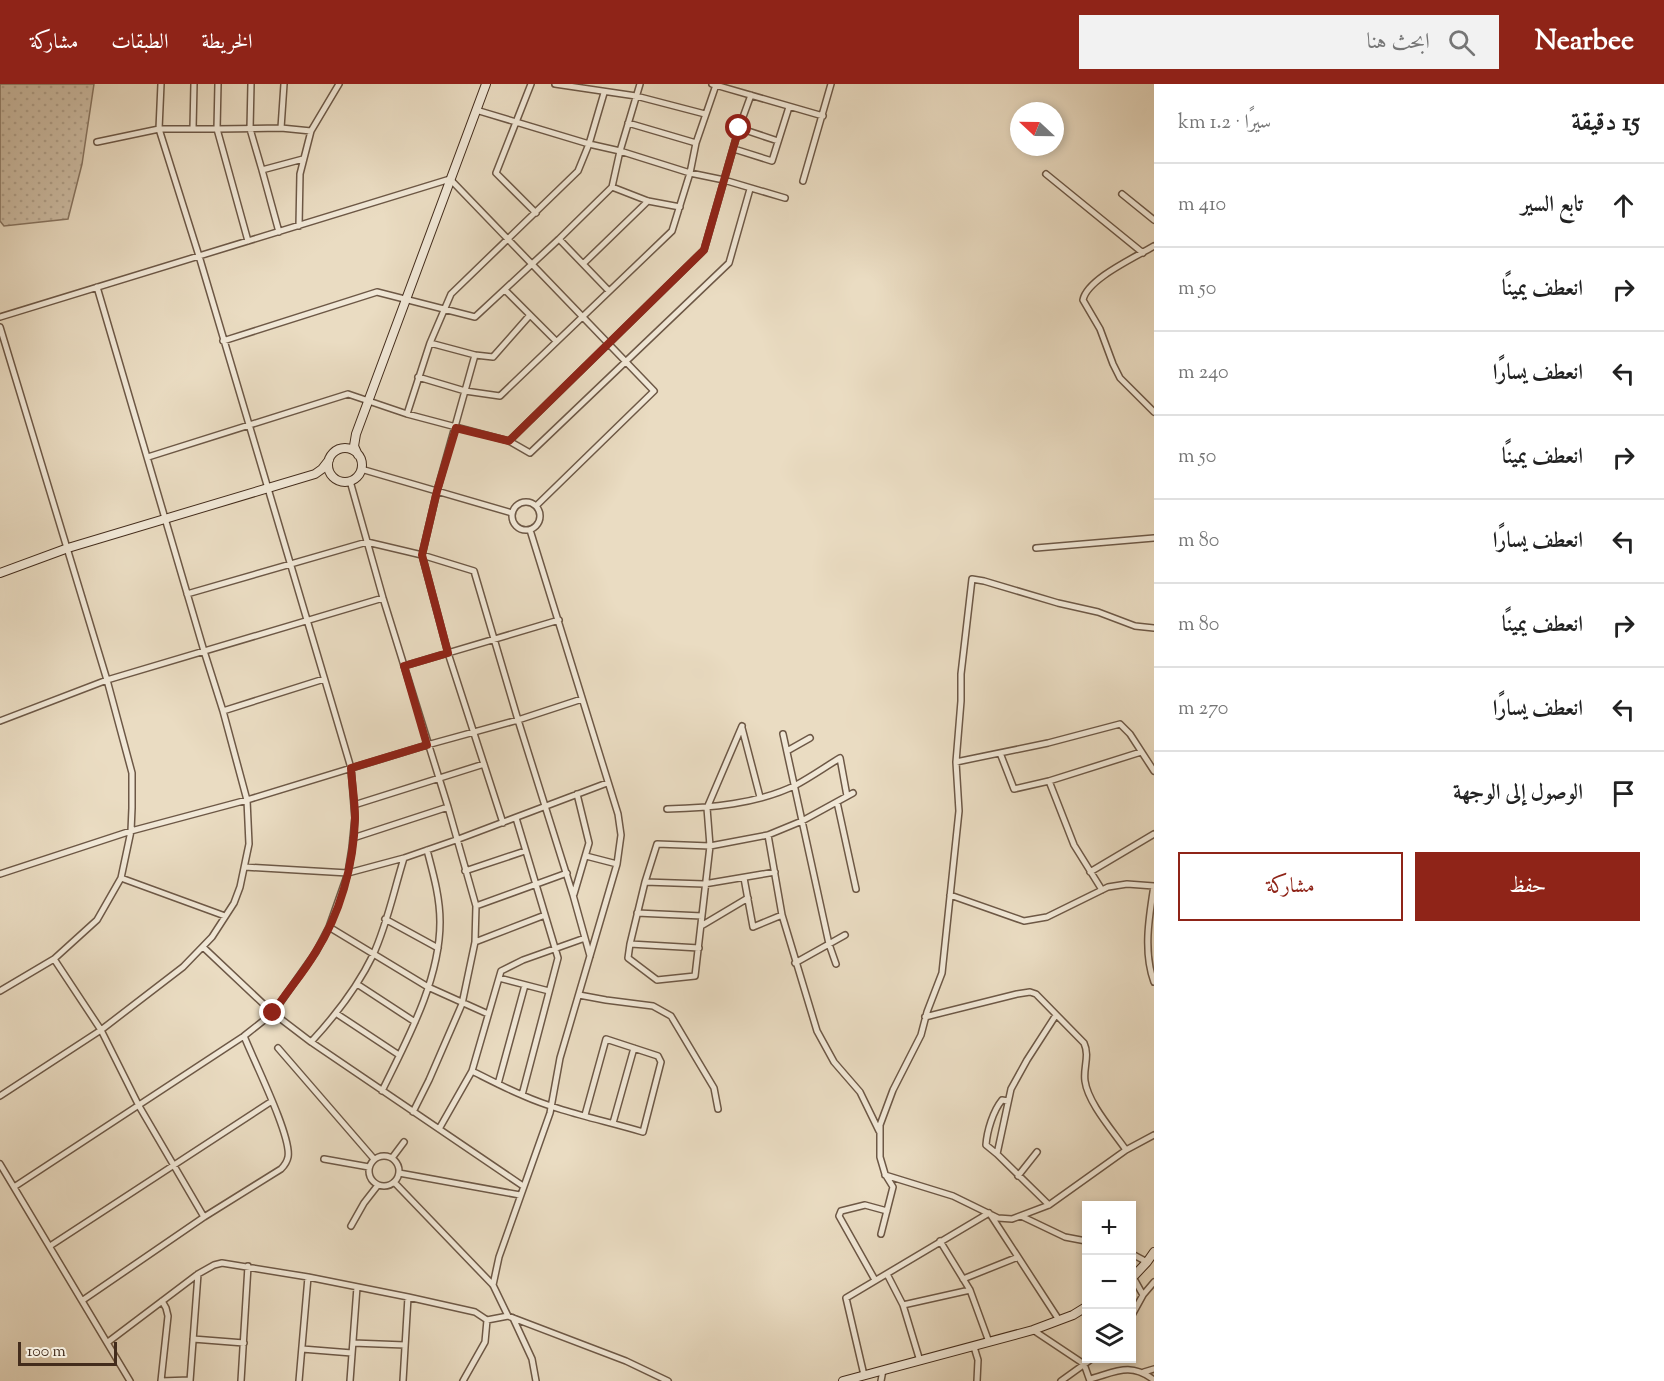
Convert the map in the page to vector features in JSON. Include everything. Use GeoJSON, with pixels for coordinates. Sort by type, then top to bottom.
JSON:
{"type":"FeatureCollection","features":[{"type":"Feature","properties":{"kind":"street"},"geometry":{"type":"LineString","coordinates":[[14,1187],[244,1036],[273,1013],[316,952],[329,927],[348,873],[353,838],[354,805],[351,768],[159,129],[161,84]]}},
{"type":"Feature","properties":{"kind":"street"},"geometry":{"type":"LineString","coordinates":[[193,128],[194,84]]}},
{"type":"Feature","properties":{"kind":"street"},"geometry":{"type":"LineString","coordinates":[[218,84],[217,129],[248,242]]}},
{"type":"Feature","properties":{"kind":"street"},"geometry":{"type":"LineString","coordinates":[[251,84],[250,129],[279,232]]}},
{"type":"Feature","properties":{"kind":"street"},"geometry":{"type":"LineString","coordinates":[[281,128],[284,84]]}},
{"type":"Feature","properties":{"kind":"street"},"geometry":{"type":"LineString","coordinates":[[299,226],[300,174],[310,131],[339,84]]}},
{"type":"Feature","properties":{"kind":"street"},"geometry":{"type":"LineString","coordinates":[[315,474],[327,475],[339,481],[350,481],[359,474],[360,459],[354,443],[356,434],[486,84]]}},
{"type":"Feature","properties":{"kind":"street"},"geometry":{"type":"LineString","coordinates":[[531,84],[496,173],[536,213]]}},
{"type":"Feature","properties":{"kind":"street"},"geometry":{"type":"LineString","coordinates":[[555,84],[636,96],[705,114]]}},
{"type":"Feature","properties":{"kind":"street"},"geometry":{"type":"LineString","coordinates":[[223,341],[377,292],[475,317],[533,265],[612,187],[640,84]]}},
{"type":"Feature","properties":{"kind":"street"},"geometry":{"type":"LineString","coordinates":[[737,91],[739,84]]}},
{"type":"Feature","properties":{"kind":"street"},"geometry":{"type":"LineString","coordinates":[[803,181],[831,84]]}},
{"type":"Feature","properties":{"kind":"street"},"geometry":{"type":"LineString","coordinates":[[418,377],[465,391],[500,396],[672,231],[714,85],[823,116]]}},
{"type":"Feature","properties":{"kind":"street"},"geometry":{"type":"LineString","coordinates":[[407,414],[430,343],[451,294],[578,171],[589,144],[604,93]]}},
{"type":"Feature","properties":{"kind":"street"},"geometry":{"type":"LineString","coordinates":[[509,441],[704,250],[739,128],[751,95]]}},
{"type":"Feature","properties":{"kind":"street"},"geometry":{"type":"LineString","coordinates":[[734,149],[772,161],[789,107]]}},
{"type":"Feature","properties":{"kind":"street"},"geometry":{"type":"LineString","coordinates":[[476,110],[690,173],[724,180],[785,198]]}},
{"type":"Feature","properties":{"kind":"street"},"geometry":{"type":"LineString","coordinates":[[628,123],[696,143]]}},
{"type":"Feature","properties":{"kind":"street"},"geometry":{"type":"LineString","coordinates":[[97,142],[159,129],[281,128],[310,131]]}},
{"type":"Feature","properties":{"kind":"street"},"geometry":{"type":"LineString","coordinates":[[739,128],[778,141]]}},
{"type":"Feature","properties":{"kind":"street"},"geometry":{"type":"LineString","coordinates":[[262,170],[303,159]]}},
{"type":"Feature","properties":{"kind":"street"},"geometry":{"type":"LineString","coordinates":[[1046,174],[1143,252]]}},
{"type":"Feature","properties":{"kind":"street"},"geometry":{"type":"LineString","coordinates":[[0,317],[450,179]]}},
{"type":"Feature","properties":{"kind":"street"},"geometry":{"type":"LineString","coordinates":[[450,179],[581,318],[654,391],[536,506]]}},
{"type":"Feature","properties":{"kind":"street"},"geometry":{"type":"LineString","coordinates":[[612,187],[648,201],[680,207]]}},
{"type":"Feature","properties":{"kind":"street"},"geometry":{"type":"LineString","coordinates":[[148,457],[348,394],[407,414],[509,441],[530,453],[729,263],[750,189]]}},
{"type":"Feature","properties":{"kind":"street"},"geometry":{"type":"LineString","coordinates":[[1122,194],[1154,220]]}},
{"type":"Feature","properties":{"kind":"street"},"geometry":{"type":"LineString","coordinates":[[583,264],[648,201]]}},
{"type":"Feature","properties":{"kind":"street"},"geometry":{"type":"LineString","coordinates":[[559,239],[609,291]]}},
{"type":"Feature","properties":{"kind":"street"},"geometry":{"type":"LineString","coordinates":[[1154,246],[1107,273],[1085,292],[1083,300],[1100,329],[1120,378],[1154,412]]}},
{"type":"Feature","properties":{"kind":"street"},"geometry":{"type":"LineString","coordinates":[[0,1096],[101,1030],[183,967],[203,947],[225,916],[240,887],[249,844],[247,800],[224,711],[204,651],[97,287]]}},
{"type":"Feature","properties":{"kind":"street"},"geometry":{"type":"LineString","coordinates":[[505,290],[556,341]]}},
{"type":"Feature","properties":{"kind":"street"},"geometry":{"type":"LineString","coordinates":[[430,343],[475,355],[493,357],[530,315]]}},
{"type":"Feature","properties":{"kind":"street"},"geometry":{"type":"LineString","coordinates":[[0,327],[68,548],[132,773],[131,831],[121,878],[97,920],[54,959],[0,991]]}},
{"type":"Feature","properties":{"kind":"street"},"geometry":{"type":"LineString","coordinates":[[475,355],[437,491],[422,555],[448,653],[503,823]]}},
{"type":"Feature","properties":{"kind":"street"},"geometry":{"type":"LineString","coordinates":[[0,573],[68,548],[315,474],[322,470],[334,453],[351,441],[356,434]]}},
{"type":"Feature","properties":{"kind":"street"},"geometry":{"type":"LineString","coordinates":[[341,449],[350,449],[358,455]]}},
{"type":"Feature","properties":{"kind":"street"},"geometry":{"type":"LineString","coordinates":[[329,460],[329,470],[335,478]]}},
{"type":"Feature","properties":{"kind":"street"},"geometry":{"type":"LineString","coordinates":[[361,469],[512,513]]}},
{"type":"Feature","properties":{"kind":"street"},"geometry":{"type":"LineString","coordinates":[[350,481],[476,906],[475,942],[462,1004],[413,1112]]}},
{"type":"Feature","properties":{"kind":"street"},"geometry":{"type":"LineString","coordinates":[[524,501],[536,506],[540,514],[537,524],[530,530],[516,526],[512,513],[516,505],[524,501]]}},
{"type":"Feature","properties":{"kind":"street"},"geometry":{"type":"LineString","coordinates":[[493,1285],[498,1257],[551,1106],[555,1076],[617,864],[621,835],[618,814],[530,530]]}},
{"type":"Feature","properties":{"kind":"street"},"geometry":{"type":"LineString","coordinates":[[1036,548],[1154,538]]}},
{"type":"Feature","properties":{"kind":"street"},"geometry":{"type":"LineString","coordinates":[[188,594],[291,566],[367,542],[422,555],[474,571],[518,720],[567,873],[590,959]]}},
{"type":"Feature","properties":{"kind":"street"},"geometry":{"type":"LineString","coordinates":[[881,1234],[893,1187],[885,1174],[879,1150],[879,1133],[888,1101],[921,1035],[942,973],[959,811],[956,762],[961,674],[972,579],[1098,612],[1135,626],[1154,628]]}},
{"type":"Feature","properties":{"kind":"street"},"geometry":{"type":"LineString","coordinates":[[0,721],[107,680],[383,598]]}},
{"type":"Feature","properties":{"kind":"street"},"geometry":{"type":"LineString","coordinates":[[404,666],[559,620]]}},
{"type":"Feature","properties":{"kind":"street"},"geometry":{"type":"LineString","coordinates":[[224,711],[324,679]]}},
{"type":"Feature","properties":{"kind":"street"},"geometry":{"type":"LineString","coordinates":[[0,874],[131,831],[247,800],[582,699]]}},
{"type":"Feature","properties":{"kind":"street"},"geometry":{"type":"LineString","coordinates":[[956,762],[1120,724],[1130,734],[1154,771]]}},
{"type":"Feature","properties":{"kind":"street"},"geometry":{"type":"LineString","coordinates":[[667,809],[707,808],[759,797],[795,786],[840,758],[850,795],[802,821],[768,835],[710,846],[657,844],[637,913],[628,958],[657,980],[695,976],[710,846],[707,808],[742,726],[759,797]]}},
{"type":"Feature","properties":{"kind":"street"},"geometry":{"type":"LineString","coordinates":[[783,734],[829,944],[836,964]]}},
{"type":"Feature","properties":{"kind":"street"},"geometry":{"type":"LineString","coordinates":[[787,751],[810,738]]}},
{"type":"Feature","properties":{"kind":"street"},"geometry":{"type":"LineString","coordinates":[[1000,753],[1014,789],[1049,781],[1141,752]]}},
{"type":"Feature","properties":{"kind":"street"},"geometry":{"type":"LineString","coordinates":[[354,805],[484,764]]}},
{"type":"Feature","properties":{"kind":"street"},"geometry":{"type":"LineString","coordinates":[[1049,781],[1074,845],[1102,890]]}},
{"type":"Feature","properties":{"kind":"street"},"geometry":{"type":"LineString","coordinates":[[245,867],[348,873],[404,858],[456,840],[546,808],[607,783]]}},
{"type":"Feature","properties":{"kind":"street"},"geometry":{"type":"LineString","coordinates":[[573,895],[589,843],[577,794]]}},
{"type":"Feature","properties":{"kind":"street"},"geometry":{"type":"LineString","coordinates":[[837,802],[856,889]]}},
{"type":"Feature","properties":{"kind":"street"},"geometry":{"type":"LineString","coordinates":[[353,838],[448,807]]}},
{"type":"Feature","properties":{"kind":"street"},"geometry":{"type":"LineString","coordinates":[[516,818],[558,958],[522,1095]]}},
{"type":"Feature","properties":{"kind":"street"},"geometry":{"type":"LineString","coordinates":[[1090,872],[1154,834]]}},
{"type":"Feature","properties":{"kind":"street"},"geometry":{"type":"LineString","coordinates":[[768,835],[782,915],[795,963],[822,1042],[834,1062],[860,1092],[879,1133]]}},
{"type":"Feature","properties":{"kind":"street"},"geometry":{"type":"LineString","coordinates":[[382,1091],[415,1022],[428,987],[438,948],[440,922],[437,890],[427,850]]}},
{"type":"Feature","properties":{"kind":"street"},"geometry":{"type":"LineString","coordinates":[[465,871],[525,851]]}},
{"type":"Feature","properties":{"kind":"street"},"geometry":{"type":"LineString","coordinates":[[586,856],[617,864]]}},
{"type":"Feature","properties":{"kind":"street"},"geometry":{"type":"LineString","coordinates":[[311,1042],[337,1014],[374,954],[404,858]]}},
{"type":"Feature","properties":{"kind":"street"},"geometry":{"type":"LineString","coordinates":[[645,882],[706,884],[775,872]]}},
{"type":"Feature","properties":{"kind":"street"},"geometry":{"type":"LineString","coordinates":[[476,906],[567,873]]}},
{"type":"Feature","properties":{"kind":"street"},"geometry":{"type":"LineString","coordinates":[[121,878],[225,916]]}},
{"type":"Feature","properties":{"kind":"street"},"geometry":{"type":"LineString","coordinates":[[744,878],[753,927],[782,915]]}},
{"type":"Feature","properties":{"kind":"street"},"geometry":{"type":"LineString","coordinates":[[950,895],[1024,921],[1047,917],[1102,890],[1127,884],[1154,886],[1149,917],[1148,966],[1154,982]]}},
{"type":"Feature","properties":{"kind":"street"},"geometry":{"type":"LineString","coordinates":[[701,926],[748,898]]}},
{"type":"Feature","properties":{"kind":"street"},"geometry":{"type":"LineString","coordinates":[[637,913],[702,916]]}},
{"type":"Feature","properties":{"kind":"street"},"geometry":{"type":"LineString","coordinates":[[475,942],[545,915]]}},
{"type":"Feature","properties":{"kind":"street"},"geometry":{"type":"LineString","coordinates":[[386,919],[438,948]]}},
{"type":"Feature","properties":{"kind":"street"},"geometry":{"type":"LineString","coordinates":[[329,927],[428,987],[488,1014]]}},
{"type":"Feature","properties":{"kind":"street"},"geometry":{"type":"LineString","coordinates":[[795,963],[845,935]]}},
{"type":"Feature","properties":{"kind":"street"},"geometry":{"type":"LineString","coordinates":[[440,1129],[472,1071],[501,971],[523,960],[585,938]]}},
{"type":"Feature","properties":{"kind":"street"},"geometry":{"type":"LineString","coordinates":[[630,944],[699,948]]}},
{"type":"Feature","properties":{"kind":"street"},"geometry":{"type":"LineString","coordinates":[[203,947],[273,1013],[311,1042],[523,1186]]}},
{"type":"Feature","properties":{"kind":"street"},"geometry":{"type":"LineString","coordinates":[[54,959],[101,1030],[139,1106],[204,1217]]}},
{"type":"Feature","properties":{"kind":"street"},"geometry":{"type":"LineString","coordinates":[[499,978],[549,991]]}},
{"type":"Feature","properties":{"kind":"street"},"geometry":{"type":"LineString","coordinates":[[357,984],[415,1022]]}},
{"type":"Feature","properties":{"kind":"street"},"geometry":{"type":"LineString","coordinates":[[498,1083],[525,985]]}},
{"type":"Feature","properties":{"kind":"street"},"geometry":{"type":"LineString","coordinates":[[926,1017],[1030,992],[1036,994],[1084,1043],[1087,1052],[1085,1079],[1087,1089],[1126,1150]]}},
{"type":"Feature","properties":{"kind":"street"},"geometry":{"type":"LineString","coordinates":[[579,994],[653,1006],[671,1016],[714,1088],[718,1109]]}},
{"type":"Feature","properties":{"kind":"street"},"geometry":{"type":"LineString","coordinates":[[337,1014],[399,1056]]}},
{"type":"Feature","properties":{"kind":"street"},"geometry":{"type":"LineString","coordinates":[[997,1154],[1008,1101],[1018,1076],[1056,1016]]}},
{"type":"Feature","properties":{"kind":"street"},"geometry":{"type":"LineString","coordinates":[[82,1300],[204,1217],[281,1169],[285,1164],[288,1148],[272,1101],[244,1036]]}},
{"type":"Feature","properties":{"kind":"street"},"geometry":{"type":"LineString","coordinates":[[472,1071],[551,1106],[642,1132],[661,1062],[658,1056],[606,1039],[585,1115]]}},
{"type":"Feature","properties":{"kind":"street"},"geometry":{"type":"LineString","coordinates":[[278,1048],[374,1159]]}},
{"type":"Feature","properties":{"kind":"street"},"geometry":{"type":"LineString","coordinates":[[613,1124],[634,1048]]}},
{"type":"Feature","properties":{"kind":"street"},"geometry":{"type":"LineString","coordinates":[[1008,1101],[1002,1100],[998,1104],[986,1145],[1049,1205]]}},
{"type":"Feature","properties":{"kind":"street"},"geometry":{"type":"LineString","coordinates":[[50,1246],[272,1101]]}},
{"type":"Feature","properties":{"kind":"street"},"geometry":{"type":"LineString","coordinates":[[885,1174],[953,1196],[998,1218],[1006,1219],[1049,1205],[1126,1150],[1154,1135]]}},
{"type":"Feature","properties":{"kind":"street"},"geometry":{"type":"LineString","coordinates":[[392,1158],[404,1142]]}},
{"type":"Feature","properties":{"kind":"street"},"geometry":{"type":"LineString","coordinates":[[1018,1176],[1037,1152]]}},
{"type":"Feature","properties":{"kind":"street"},"geometry":{"type":"LineString","coordinates":[[383,1156],[392,1158],[397,1164],[399,1173],[394,1182],[384,1186],[378,1185],[370,1178],[369,1167],[374,1159],[383,1156]]}},
{"type":"Feature","properties":{"kind":"street"},"geometry":{"type":"LineString","coordinates":[[324,1159],[369,1167]]}},
{"type":"Feature","properties":{"kind":"street"},"geometry":{"type":"LineString","coordinates":[[0,1164],[130,1381]]}},
{"type":"Feature","properties":{"kind":"street"},"geometry":{"type":"LineString","coordinates":[[399,1173],[520,1195]]}},
{"type":"Feature","properties":{"kind":"street"},"geometry":{"type":"LineString","coordinates":[[394,1182],[493,1285],[532,1359],[536,1381]]}},
{"type":"Feature","properties":{"kind":"street"},"geometry":{"type":"LineString","coordinates":[[351,1226],[378,1185]]}},
{"type":"Feature","properties":{"kind":"street"},"geometry":{"type":"LineString","coordinates":[[875,1280],[839,1216],[841,1210],[862,1205],[887,1211]]}},
{"type":"Feature","properties":{"kind":"street"},"geometry":{"type":"LineString","coordinates":[[864,1375],[846,1301],[848,1296],[989,1213]]}},
{"type":"Feature","properties":{"kind":"street"},"geometry":{"type":"LineString","coordinates":[[989,1213],[1059,1320]]}},
{"type":"Feature","properties":{"kind":"street"},"geometry":{"type":"LineString","coordinates":[[1021,1216],[1065,1237],[1082,1239]]}},
{"type":"Feature","properties":{"kind":"street"},"geometry":{"type":"LineString","coordinates":[[940,1241],[970,1290],[989,1342]]}},
{"type":"Feature","properties":{"kind":"street"},"geometry":{"type":"LineString","coordinates":[[1136,1255],[1152,1257]]}},
{"type":"Feature","properties":{"kind":"street"},"geometry":{"type":"LineString","coordinates":[[963,1279],[1017,1257]]}},
{"type":"Feature","properties":{"kind":"street"},"geometry":{"type":"LineString","coordinates":[[1136,1273],[1152,1257]]}},
{"type":"Feature","properties":{"kind":"street"},"geometry":{"type":"LineString","coordinates":[[108,1342],[198,1274],[222,1263],[249,1266],[408,1297],[475,1312],[487,1320],[510,1317],[626,1361],[668,1381]]}},
{"type":"Feature","properties":{"kind":"street"},"geometry":{"type":"LineString","coordinates":[[241,1381],[249,1266]]}},
{"type":"Feature","properties":{"kind":"street"},"geometry":{"type":"LineString","coordinates":[[162,1301],[168,1316],[161,1381],[190,1381],[198,1274]]}},
{"type":"Feature","properties":{"kind":"street"},"geometry":{"type":"LineString","coordinates":[[887,1274],[903,1305],[920,1361]]}},
{"type":"Feature","properties":{"kind":"street"},"geometry":{"type":"LineString","coordinates":[[299,1381],[308,1277]]}},
{"type":"Feature","properties":{"kind":"street"},"geometry":{"type":"LineString","coordinates":[[1135,1309],[1154,1282]]}},
{"type":"Feature","properties":{"kind":"street"},"geometry":{"type":"LineString","coordinates":[[1136,1284],[1143,1295]]}},
{"type":"Feature","properties":{"kind":"street"},"geometry":{"type":"LineString","coordinates":[[350,1381],[357,1287]]}},
{"type":"Feature","properties":{"kind":"street"},"geometry":{"type":"LineString","coordinates":[[903,1305],[970,1290]]}},
{"type":"Feature","properties":{"kind":"street"},"geometry":{"type":"LineString","coordinates":[[402,1381],[408,1297]]}},
{"type":"Feature","properties":{"kind":"street"},"geometry":{"type":"LineString","coordinates":[[843,1381],[1033,1330],[1082,1309]]}},
{"type":"Feature","properties":{"kind":"street"},"geometry":{"type":"LineString","coordinates":[[463,1381],[485,1342],[487,1320]]}},
{"type":"Feature","properties":{"kind":"street"},"geometry":{"type":"LineString","coordinates":[[1033,1330],[1084,1364],[1090,1380],[1128,1368],[1144,1372],[1154,1380]]}},
{"type":"Feature","properties":{"kind":"street"},"geometry":{"type":"LineString","coordinates":[[193,1339],[244,1343]]}},
{"type":"Feature","properties":{"kind":"street"},"geometry":{"type":"LineString","coordinates":[[353,1343],[405,1345]]}},
{"type":"Feature","properties":{"kind":"street"},"geometry":{"type":"LineString","coordinates":[[974,1347],[978,1359],[977,1381]]}},
{"type":"Feature","properties":{"kind":"street"},"geometry":{"type":"LineString","coordinates":[[302,1350],[352,1353]]}},
{"type":"Feature","properties":{"kind":"street"},"geometry":{"type":"LineString","coordinates":[[1060,1381],[1084,1364]]}},
{"type":"Feature","properties":{"kind":"street"},"geometry":{"type":"LineString","coordinates":[[1144,1372],[1154,1369]]}},
{"type":"Feature","properties":{"kind":"street"},"geometry":{"type":"LineString","coordinates":[[881,1381],[883,1370]]}},
{"type":"Feature","properties":{"kind":"shaded area"},"geometry":{"type":"Polygon","coordinates":[[[0,84],[94,84],[82,164],[68,219],[4,226],[0,221],[0,84]]]}},
{"type":"Feature","properties":{"kind":"route"},"geometry":{"type":"LineString","coordinates":[[273,1013],[316,952],[329,927],[348,873],[355,818],[351,768],[427,745],[404,666],[448,653],[422,555],[437,491],[456,428],[509,441],[704,250],[739,128]]}}]}
